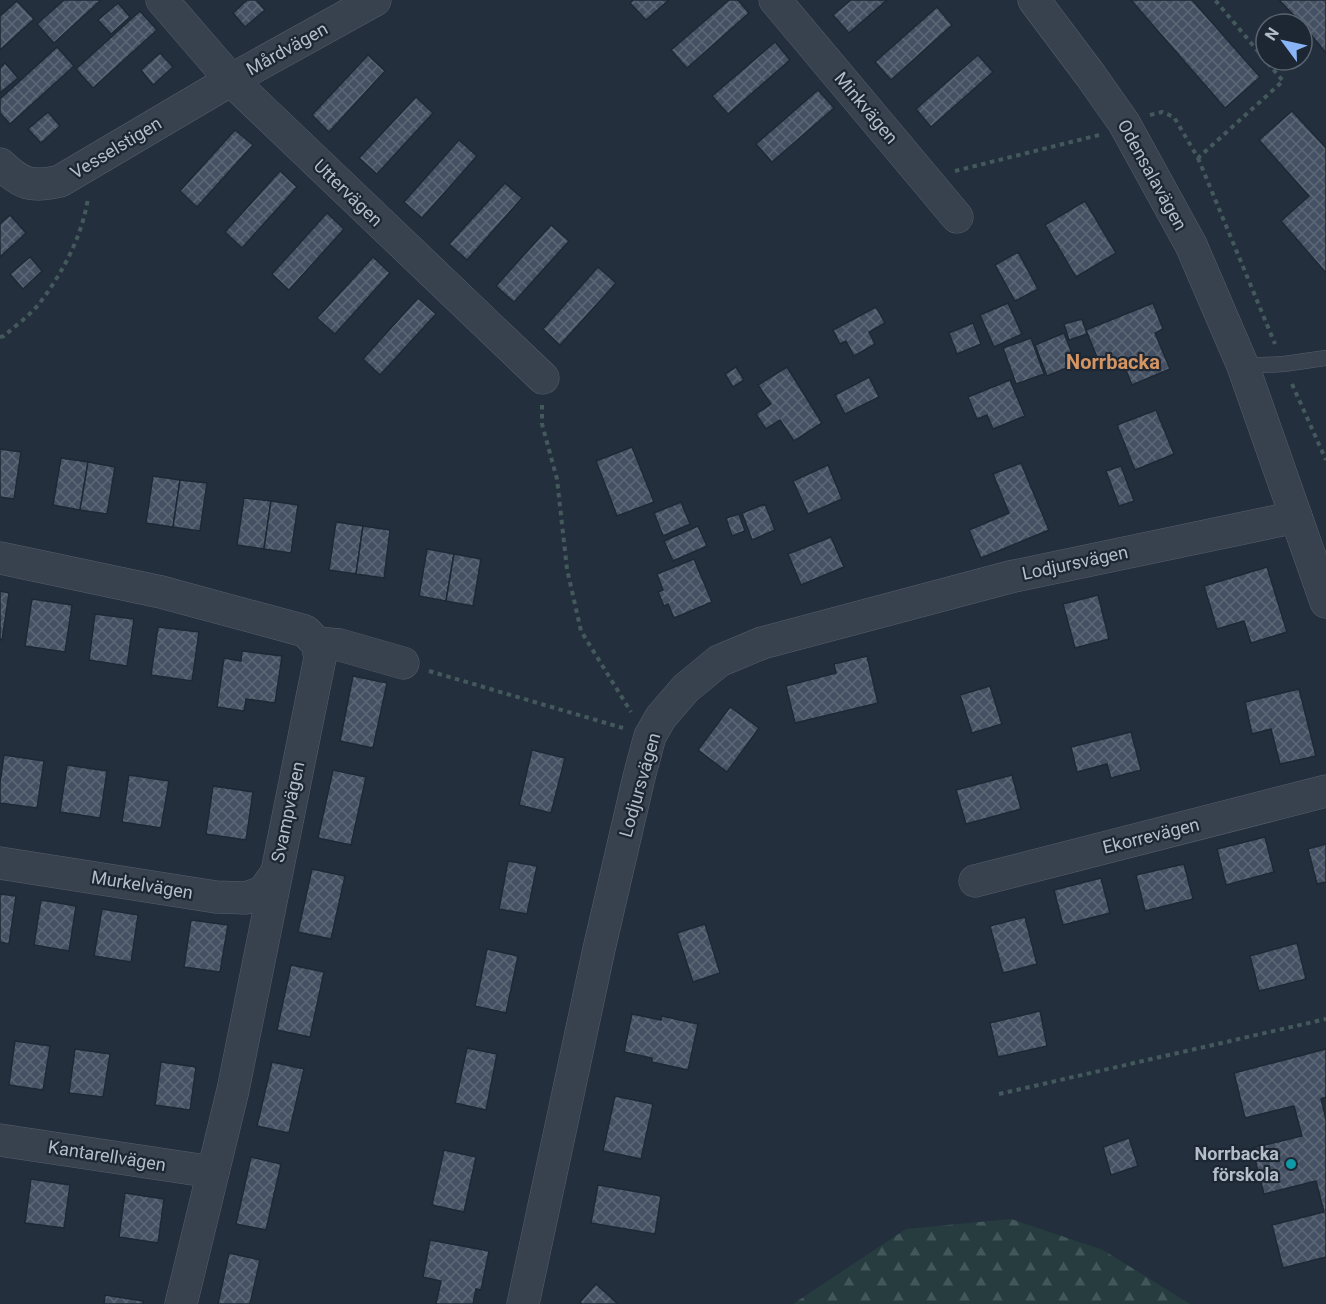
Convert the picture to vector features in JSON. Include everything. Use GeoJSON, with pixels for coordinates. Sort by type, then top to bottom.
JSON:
{"type":"FeatureCollection","features":[{"type":"Feature","properties":{"kind":"street","name":"Uttervägen"},"geometry":{"type":"LineString","coordinates":[[162,0],[231,80],[543,378]]}},
{"type":"Feature","properties":{"kind":"street","name":"Mårdvägen"},"geometry":{"type":"LineString","coordinates":[[231,80],[375,0]]}},
{"type":"Feature","properties":{"kind":"street","name":"Minkvägen"},"geometry":{"type":"LineString","coordinates":[[775,0],[957,217]]}},
{"type":"Feature","properties":{"kind":"street","name":"Odensalavägen"},"geometry":{"type":"LineString","coordinates":[[1034,0],[1124,123],[1191,245],[1243,366],[1326,602]]}},
{"type":"Feature","properties":{"kind":"street","name":"Vesselstigen"},"geometry":{"type":"LineString","coordinates":[[0,164],[18,180],[36,186],[60,181],[231,80]]}},
{"type":"Feature","properties":{"kind":"street","name":"Lodjursvägen"},"geometry":{"type":"LineString","coordinates":[[524,1304],[601,938],[650,736],[661,717],[686,688],[719,661],[762,643],[1010,577],[1296,517]]}},
{"type":"Feature","properties":{"kind":"street"},"geometry":{"type":"LineString","coordinates":[[0,558],[161,592],[305,631],[317,643],[340,645],[403,663]]}},
{"type":"Feature","properties":{"kind":"street","name":"Svampvägen"},"geometry":{"type":"LineString","coordinates":[[181,1304],[233,1090],[320,658],[317,643]]}},
{"type":"Feature","properties":{"kind":"street","name":"Ekorrevägen"},"geometry":{"type":"LineString","coordinates":[[975,881],[1326,791]]}},
{"type":"Feature","properties":{"kind":"street","name":"Murkelvägen"},"geometry":{"type":"LineString","coordinates":[[0,863],[216,897],[246,898],[263,892],[275,875]]}},
{"type":"Feature","properties":{"kind":"street","name":"Kantarellvägen"},"geometry":{"type":"LineString","coordinates":[[0,1140],[213,1172]]}},
{"type":"Feature","properties":{"kind":"lane"},"geometry":{"type":"LineString","coordinates":[[1243,366],[1284,364],[1326,358]]}},
{"type":"Feature","properties":{"kind":"path"},"geometry":{"type":"LineString","coordinates":[[1198,158],[1283,81],[1215,0]]}},
{"type":"Feature","properties":{"kind":"path"},"geometry":{"type":"LineString","coordinates":[[928,181],[966,168],[1094,138],[1124,123],[1162,112],[1174,117],[1198,158],[1326,460]]}},
{"type":"Feature","properties":{"kind":"path"},"geometry":{"type":"LineString","coordinates":[[0,337],[4,336],[38,305],[67,262],[85,221],[94,162]]}},
{"type":"Feature","properties":{"kind":"path"},"geometry":{"type":"LineString","coordinates":[[543,378],[542,424],[557,479],[567,569],[581,631],[626,706],[650,736]]}},
{"type":"Feature","properties":{"kind":"path"},"geometry":{"type":"LineString","coordinates":[[403,663],[650,736]]}},
{"type":"Feature","properties":{"kind":"path"},"geometry":{"type":"LineString","coordinates":[[999,1094],[1326,1019]]}},
{"type":"Feature","properties":{"kind":"green space"},"geometry":{"type":"Polygon","coordinates":[[[1011,1219],[1103,1250],[1190,1304],[793,1304],[906,1229],[1011,1219]]]}},
{"type":"Feature","properties":{"kind":"building"},"geometry":{"type":"Polygon","coordinates":[[[64,0],[101,0],[54,43],[37,24],[64,0]]]}},
{"type":"Feature","properties":{"kind":"building"},"geometry":{"type":"Polygon","coordinates":[[[247,0],[256,0],[265,10],[245,27],[233,13],[247,0]]]}},
{"type":"Feature","properties":{"kind":"building"},"geometry":{"type":"Polygon","coordinates":[[[633,0],[669,0],[646,20],[630,3],[633,0]]]}},
{"type":"Feature","properties":{"kind":"building"},"geometry":{"type":"Polygon","coordinates":[[[729,0],[738,0],[749,13],[687,68],[671,50],[729,0]]]}},
{"type":"Feature","properties":{"kind":"building"},"geometry":{"type":"Polygon","coordinates":[[[851,0],[887,0],[849,33],[833,15],[851,0]]]}},
{"type":"Feature","properties":{"kind":"building"},"geometry":{"type":"Polygon","coordinates":[[[1131,0],[1192,0],[1260,77],[1225,108],[1131,0]]]}},
{"type":"Feature","properties":{"kind":"building"},"geometry":{"type":"Polygon","coordinates":[[[1279,0],[1326,0],[1326,53],[1314,38],[1314,12],[1290,12],[1279,0]]]}},
{"type":"Feature","properties":{"kind":"building"},"geometry":{"type":"Polygon","coordinates":[[[17,1],[34,19],[0,50],[0,16],[17,1]]]}},
{"type":"Feature","properties":{"kind":"building"},"geometry":{"type":"Polygon","coordinates":[[[118,3],[130,17],[111,34],[98,20],[118,3]]]}},
{"type":"Feature","properties":{"kind":"building"},"geometry":{"type":"Polygon","coordinates":[[[937,7],[952,25],[891,80],[875,62],[937,7]]]}},
{"type":"Feature","properties":{"kind":"building"},"geometry":{"type":"Polygon","coordinates":[[[140,11],[157,30],[93,88],[76,69],[140,11]]]}},
{"type":"Feature","properties":{"kind":"building"},"geometry":{"type":"Polygon","coordinates":[[[775,42],[790,60],[728,114],[712,96],[775,42]]]}},
{"type":"Feature","properties":{"kind":"building"},"geometry":{"type":"Polygon","coordinates":[[[57,47],[74,66],[10,124],[0,113],[0,99],[57,47]]]}},
{"type":"Feature","properties":{"kind":"building"},"geometry":{"type":"Polygon","coordinates":[[[160,53],[173,67],[153,85],[141,70],[160,53]]]}},
{"type":"Feature","properties":{"kind":"building"},"geometry":{"type":"Polygon","coordinates":[[[368,55],[385,71],[329,132],[312,115],[368,55]]]}},
{"type":"Feature","properties":{"kind":"building"},"geometry":{"type":"Polygon","coordinates":[[[978,55],[993,72],[931,127],[916,109],[978,55]]]}},
{"type":"Feature","properties":{"kind":"building"},"geometry":{"type":"Polygon","coordinates":[[[5,63],[18,78],[0,93],[0,68],[5,63]]]}},
{"type":"Feature","properties":{"kind":"building"},"geometry":{"type":"Polygon","coordinates":[[[818,90],[834,108],[772,162],[756,144],[818,90]]]}},
{"type":"Feature","properties":{"kind":"building"},"geometry":{"type":"Polygon","coordinates":[[[416,97],[433,113],[377,174],[359,158],[416,97]]]}},
{"type":"Feature","properties":{"kind":"building"},"geometry":{"type":"Polygon","coordinates":[[[1292,111],[1326,148],[1326,273],[1281,221],[1309,196],[1259,140],[1292,111]]]}},
{"type":"Feature","properties":{"kind":"building"},"geometry":{"type":"Polygon","coordinates":[[[48,112],[60,126],[41,143],[28,129],[48,112]]]}},
{"type":"Feature","properties":{"kind":"building"},"geometry":{"type":"Polygon","coordinates":[[[235,130],[253,145],[197,207],[180,191],[235,130]]]}},
{"type":"Feature","properties":{"kind":"building"},"geometry":{"type":"Polygon","coordinates":[[[459,140],[477,156],[422,218],[404,202],[459,140]]]}},
{"type":"Feature","properties":{"kind":"building"},"geometry":{"type":"Polygon","coordinates":[[[280,171],[297,187],[242,248],[225,232],[280,171]]]}},
{"type":"Feature","properties":{"kind":"building"},"geometry":{"type":"Polygon","coordinates":[[[505,183],[522,198],[467,260],[449,244],[505,183]]]}},
{"type":"Feature","properties":{"kind":"building"},"geometry":{"type":"Polygon","coordinates":[[[1085,201],[1116,253],[1076,277],[1045,225],[1085,201]]]}},
{"type":"Feature","properties":{"kind":"building"},"geometry":{"type":"Polygon","coordinates":[[[327,213],[344,229],[289,290],[272,274],[327,213]]]}},
{"type":"Feature","properties":{"kind":"building"},"geometry":{"type":"Polygon","coordinates":[[[10,215],[26,233],[0,257],[0,224],[10,215]]]}},
{"type":"Feature","properties":{"kind":"building"},"geometry":{"type":"Polygon","coordinates":[[[551,225],[569,241],[514,302],[496,286],[551,225]]]}},
{"type":"Feature","properties":{"kind":"building"},"geometry":{"type":"Polygon","coordinates":[[[1018,252],[1038,289],[1015,301],[995,265],[1018,252]]]}},
{"type":"Feature","properties":{"kind":"building"},"geometry":{"type":"Polygon","coordinates":[[[30,257],[42,271],[23,289],[10,274],[30,257]]]}},
{"type":"Feature","properties":{"kind":"building"},"geometry":{"type":"Polygon","coordinates":[[[373,257],[390,273],[335,334],[317,318],[373,257]]]}},
{"type":"Feature","properties":{"kind":"building"},"geometry":{"type":"Polygon","coordinates":[[[598,267],[616,283],[560,345],[543,329],[598,267]]]}},
{"type":"Feature","properties":{"kind":"building"},"geometry":{"type":"Polygon","coordinates":[[[418,298],[436,314],[380,375],[363,359],[418,298]]]}},
{"type":"Feature","properties":{"kind":"building"},"geometry":{"type":"Polygon","coordinates":[[[1008,303],[1022,334],[994,347],[980,315],[1008,303]]]}},
{"type":"Feature","properties":{"kind":"building"},"geometry":{"type":"Polygon","coordinates":[[[1153,303],[1163,329],[1155,333],[1170,369],[1132,385],[1121,358],[1101,367],[1086,330],[1153,303]]]}},
{"type":"Feature","properties":{"kind":"building"},"geometry":{"type":"Polygon","coordinates":[[[876,307],[885,323],[869,332],[875,344],[854,356],[846,341],[840,344],[833,330],[876,307]]]}},
{"type":"Feature","properties":{"kind":"building"},"geometry":{"type":"Polygon","coordinates":[[[1082,319],[1087,334],[1069,340],[1064,324],[1082,319]]]}},
{"type":"Feature","properties":{"kind":"building"},"geometry":{"type":"Polygon","coordinates":[[[973,323],[981,344],[957,354],[949,333],[973,323]]]}},
{"type":"Feature","properties":{"kind":"building"},"geometry":{"type":"Polygon","coordinates":[[[1064,333],[1076,364],[1047,376],[1035,345],[1064,333]]]}},
{"type":"Feature","properties":{"kind":"building"},"geometry":{"type":"Polygon","coordinates":[[[1031,338],[1044,374],[1016,384],[1003,348],[1031,338]]]}},
{"type":"Feature","properties":{"kind":"building"},"geometry":{"type":"Polygon","coordinates":[[[736,367],[744,380],[733,387],[725,374],[736,367]]]}},
{"type":"Feature","properties":{"kind":"building"},"geometry":{"type":"Polygon","coordinates":[[[787,367],[822,423],[794,441],[780,420],[766,429],[756,414],[771,404],[758,385],[787,367]]]}},
{"type":"Feature","properties":{"kind":"building"},"geometry":{"type":"Polygon","coordinates":[[[869,377],[879,397],[845,414],[835,395],[869,377]]]}},
{"type":"Feature","properties":{"kind":"building"},"geometry":{"type":"Polygon","coordinates":[[[1010,380],[1025,416],[993,429],[987,415],[977,419],[968,397],[1010,380]]]}},
{"type":"Feature","properties":{"kind":"building"},"geometry":{"type":"Polygon","coordinates":[[[1156,410],[1174,454],[1135,470],[1117,425],[1156,410]]]}},
{"type":"Feature","properties":{"kind":"building"},"geometry":{"type":"Polygon","coordinates":[[[632,447],[654,502],[617,516],[596,461],[632,447]]]}},
{"type":"Feature","properties":{"kind":"building"},"geometry":{"type":"Polygon","coordinates":[[[0,449],[21,452],[14,499],[0,497],[0,449]]]}},
{"type":"Feature","properties":{"kind":"building"},"geometry":{"type":"Polygon","coordinates":[[[61,458],[88,462],[80,510],[53,505],[61,458]]]}},
{"type":"Feature","properties":{"kind":"building"},"geometry":{"type":"Polygon","coordinates":[[[88,462],[115,467],[107,514],[80,510],[88,462]]]}},
{"type":"Feature","properties":{"kind":"building"},"geometry":{"type":"Polygon","coordinates":[[[1021,463],[1049,530],[981,558],[969,530],[1009,513],[993,474],[1021,463]]]}},
{"type":"Feature","properties":{"kind":"building"},"geometry":{"type":"Polygon","coordinates":[[[828,465],[842,499],[808,514],[793,481],[828,465]]]}},
{"type":"Feature","properties":{"kind":"building"},"geometry":{"type":"Polygon","coordinates":[[[1121,466],[1134,501],[1119,506],[1106,471],[1121,466]]]}},
{"type":"Feature","properties":{"kind":"building"},"geometry":{"type":"Polygon","coordinates":[[[153,476],[180,480],[173,527],[146,523],[153,476]]]}},
{"type":"Feature","properties":{"kind":"building"},"geometry":{"type":"Polygon","coordinates":[[[180,480],[207,483],[200,531],[173,527],[180,480]]]}},
{"type":"Feature","properties":{"kind":"building"},"geometry":{"type":"Polygon","coordinates":[[[244,498],[271,501],[264,549],[237,545],[244,498]]]}},
{"type":"Feature","properties":{"kind":"building"},"geometry":{"type":"Polygon","coordinates":[[[271,501],[298,505],[291,553],[264,549],[271,501]]]}},
{"type":"Feature","properties":{"kind":"building"},"geometry":{"type":"Polygon","coordinates":[[[681,502],[690,524],[663,536],[654,513],[681,502]]]}},
{"type":"Feature","properties":{"kind":"building"},"geometry":{"type":"Polygon","coordinates":[[[765,504],[775,530],[752,540],[742,513],[765,504]]]}},
{"type":"Feature","properties":{"kind":"building"},"geometry":{"type":"Polygon","coordinates":[[[739,514],[745,531],[732,536],[726,518],[739,514]]]}},
{"type":"Feature","properties":{"kind":"building"},"geometry":{"type":"Polygon","coordinates":[[[336,522],[363,526],[356,574],[329,570],[336,522]]]}},
{"type":"Feature","properties":{"kind":"building"},"geometry":{"type":"Polygon","coordinates":[[[363,526],[390,530],[384,578],[356,574],[363,526]]]}},
{"type":"Feature","properties":{"kind":"building"},"geometry":{"type":"Polygon","coordinates":[[[698,526],[707,546],[673,561],[664,541],[698,526]]]}},
{"type":"Feature","properties":{"kind":"building"},"geometry":{"type":"Polygon","coordinates":[[[831,537],[844,567],[801,585],[788,554],[831,537]]]}},
{"type":"Feature","properties":{"kind":"building"},"geometry":{"type":"Polygon","coordinates":[[[427,549],[454,554],[446,601],[419,596],[427,549]]]}},
{"type":"Feature","properties":{"kind":"building"},"geometry":{"type":"Polygon","coordinates":[[[454,554],[481,559],[473,606],[446,601],[454,554]]]}},
{"type":"Feature","properties":{"kind":"building"},"geometry":{"type":"Polygon","coordinates":[[[694,559],[712,602],[674,618],[668,604],[664,606],[658,592],[663,590],[657,574],[694,559]]]}},
{"type":"Feature","properties":{"kind":"building"},"geometry":{"type":"Polygon","coordinates":[[[1267,567],[1287,632],[1251,643],[1244,621],[1217,629],[1204,586],[1267,567]]]}},
{"type":"Feature","properties":{"kind":"building"},"geometry":{"type":"Polygon","coordinates":[[[0,591],[9,593],[2,640],[0,639],[0,591]]]}},
{"type":"Feature","properties":{"kind":"building"},"geometry":{"type":"Polygon","coordinates":[[[1098,595],[1109,639],[1075,648],[1063,604],[1098,595]]]}},
{"type":"Feature","properties":{"kind":"building"},"geometry":{"type":"Polygon","coordinates":[[[32,599],[72,605],[65,652],[25,646],[32,599]]]}},
{"type":"Feature","properties":{"kind":"building"},"geometry":{"type":"Polygon","coordinates":[[[95,614],[134,619],[127,666],[89,660],[95,614]]]}},
{"type":"Feature","properties":{"kind":"building"},"geometry":{"type":"Polygon","coordinates":[[[158,627],[199,632],[192,681],[151,675],[158,627]]]}},
{"type":"Feature","properties":{"kind":"building"},"geometry":{"type":"Polygon","coordinates":[[[242,651],[282,656],[275,703],[246,699],[244,711],[217,707],[224,658],[241,661],[242,651]]]}},
{"type":"Feature","properties":{"kind":"building"},"geometry":{"type":"Polygon","coordinates":[[[867,656],[878,703],[795,723],[786,686],[836,673],[834,664],[867,656]]]}},
{"type":"Feature","properties":{"kind":"building"},"geometry":{"type":"Polygon","coordinates":[[[353,676],[387,683],[373,748],[340,741],[353,676]]]}},
{"type":"Feature","properties":{"kind":"building"},"geometry":{"type":"Polygon","coordinates":[[[990,686],[1002,724],[972,733],[960,695],[990,686]]]}},
{"type":"Feature","properties":{"kind":"building"},"geometry":{"type":"Polygon","coordinates":[[[1299,689],[1316,756],[1280,764],[1271,729],[1252,734],[1245,702],[1299,689]]]}},
{"type":"Feature","properties":{"kind":"building"},"geometry":{"type":"Polygon","coordinates":[[[730,707],[759,728],[727,772],[698,750],[730,707]]]}},
{"type":"Feature","properties":{"kind":"building"},"geometry":{"type":"Polygon","coordinates":[[[1131,732],[1141,770],[1111,778],[1107,764],[1077,772],[1071,747],[1131,732]]]}},
{"type":"Feature","properties":{"kind":"building"},"geometry":{"type":"Polygon","coordinates":[[[532,750],[565,758],[551,813],[519,805],[532,750]]]}},
{"type":"Feature","properties":{"kind":"building"},"geometry":{"type":"Polygon","coordinates":[[[4,755],[44,761],[37,808],[0,803],[4,755]]]}},
{"type":"Feature","properties":{"kind":"building"},"geometry":{"type":"Polygon","coordinates":[[[67,765],[107,771],[100,818],[60,812],[67,765]]]}},
{"type":"Feature","properties":{"kind":"building"},"geometry":{"type":"Polygon","coordinates":[[[333,770],[366,777],[351,845],[318,838],[333,770]]]}},
{"type":"Feature","properties":{"kind":"building"},"geometry":{"type":"Polygon","coordinates":[[[129,775],[169,781],[161,828],[122,822],[129,775]]]}},
{"type":"Feature","properties":{"kind":"building"},"geometry":{"type":"Polygon","coordinates":[[[1012,775],[1021,809],[966,824],[956,790],[1012,775]]]}},
{"type":"Feature","properties":{"kind":"building"},"geometry":{"type":"Polygon","coordinates":[[[213,786],[253,792],[246,840],[206,834],[213,786]]]}},
{"type":"Feature","properties":{"kind":"building"},"geometry":{"type":"Polygon","coordinates":[[[1265,837],[1274,872],[1226,885],[1217,849],[1265,837]]]}},
{"type":"Feature","properties":{"kind":"building"},"geometry":{"type":"Polygon","coordinates":[[[1326,844],[1326,882],[1317,884],[1308,849],[1326,844]]]}},
{"type":"Feature","properties":{"kind":"building"},"geometry":{"type":"Polygon","coordinates":[[[508,861],[537,866],[527,914],[499,909],[508,861]]]}},
{"type":"Feature","properties":{"kind":"building"},"geometry":{"type":"Polygon","coordinates":[[[1184,864],[1193,899],[1145,911],[1136,875],[1184,864]]]}},
{"type":"Feature","properties":{"kind":"building"},"geometry":{"type":"Polygon","coordinates":[[[312,869],[345,876],[331,939],[298,932],[312,869]]]}},
{"type":"Feature","properties":{"kind":"building"},"geometry":{"type":"Polygon","coordinates":[[[1101,878],[1110,913],[1063,925],[1054,890],[1101,878]]]}},
{"type":"Feature","properties":{"kind":"building"},"geometry":{"type":"Polygon","coordinates":[[[0,894],[16,896],[9,944],[0,942],[0,894]]]}},
{"type":"Feature","properties":{"kind":"building"},"geometry":{"type":"Polygon","coordinates":[[[41,900],[76,906],[69,951],[34,945],[41,900]]]}},
{"type":"Feature","properties":{"kind":"building"},"geometry":{"type":"Polygon","coordinates":[[[102,909],[138,915],[131,962],[94,956],[102,909]]]}},
{"type":"Feature","properties":{"kind":"building"},"geometry":{"type":"Polygon","coordinates":[[[1025,917],[1037,964],[1003,973],[990,926],[1025,917]]]}},
{"type":"Feature","properties":{"kind":"building"},"geometry":{"type":"Polygon","coordinates":[[[191,920],[228,925],[220,972],[184,967],[191,920]]]}},
{"type":"Feature","properties":{"kind":"building"},"geometry":{"type":"Polygon","coordinates":[[[705,924],[720,973],[693,982],[677,933],[705,924]]]}},
{"type":"Feature","properties":{"kind":"building"},"geometry":{"type":"Polygon","coordinates":[[[1297,943],[1306,979],[1259,991],[1250,956],[1297,943]]]}},
{"type":"Feature","properties":{"kind":"building"},"geometry":{"type":"Polygon","coordinates":[[[487,949],[518,956],[506,1013],[475,1006],[487,949]]]}},
{"type":"Feature","properties":{"kind":"building"},"geometry":{"type":"Polygon","coordinates":[[[291,965],[324,972],[310,1037],[277,1030],[291,965]]]}},
{"type":"Feature","properties":{"kind":"building"},"geometry":{"type":"Polygon","coordinates":[[[1040,1011],[1047,1046],[998,1057],[990,1023],[1040,1011]]]}},
{"type":"Feature","properties":{"kind":"building"},"geometry":{"type":"Polygon","coordinates":[[[632,1014],[661,1020],[662,1016],[698,1024],[688,1070],[652,1062],[652,1058],[624,1052],[632,1014]]]}},
{"type":"Feature","properties":{"kind":"building"},"geometry":{"type":"Polygon","coordinates":[[[15,1041],[50,1046],[43,1090],[9,1085],[15,1041]]]}},
{"type":"Feature","properties":{"kind":"building"},"geometry":{"type":"Polygon","coordinates":[[[467,1048],[497,1054],[486,1110],[455,1103],[467,1048]]]}},
{"type":"Feature","properties":{"kind":"building"},"geometry":{"type":"Polygon","coordinates":[[[75,1049],[110,1054],[103,1097],[69,1093],[75,1049]]]}},
{"type":"Feature","properties":{"kind":"building","name":"Norrbacka förskola"},"geometry":{"type":"Polygon","coordinates":[[[1326,1049],[1326,1097],[1321,1099],[1326,1119],[1326,1257],[1283,1268],[1272,1225],[1324,1212],[1316,1181],[1264,1194],[1252,1148],[1302,1136],[1294,1106],[1245,1118],[1234,1073],[1326,1049]]]}},
{"type":"Feature","properties":{"kind":"building"},"geometry":{"type":"Polygon","coordinates":[[[161,1062],[196,1067],[190,1110],[155,1105],[161,1062]]]}},
{"type":"Feature","properties":{"kind":"building"},"geometry":{"type":"Polygon","coordinates":[[[272,1062],[304,1069],[289,1133],[257,1126],[272,1062]]]}},
{"type":"Feature","properties":{"kind":"building"},"geometry":{"type":"Polygon","coordinates":[[[615,1096],[653,1104],[641,1159],[603,1151],[615,1096]]]}},
{"type":"Feature","properties":{"kind":"building"},"geometry":{"type":"Polygon","coordinates":[[[1129,1138],[1138,1166],[1111,1175],[1103,1147],[1129,1138]]]}},
{"type":"Feature","properties":{"kind":"building"},"geometry":{"type":"Polygon","coordinates":[[[444,1150],[476,1157],[464,1212],[432,1205],[444,1150]]]}},
{"type":"Feature","properties":{"kind":"building"},"geometry":{"type":"Polygon","coordinates":[[[251,1157],[281,1164],[266,1230],[236,1224],[251,1157]]]}},
{"type":"Feature","properties":{"kind":"building"},"geometry":{"type":"Polygon","coordinates":[[[31,1179],[70,1185],[64,1228],[25,1223],[31,1179]]]}},
{"type":"Feature","properties":{"kind":"building"},"geometry":{"type":"Polygon","coordinates":[[[598,1185],[661,1196],[655,1234],[591,1223],[598,1185]]]}},
{"type":"Feature","properties":{"kind":"building"},"geometry":{"type":"Polygon","coordinates":[[[125,1193],[164,1199],[158,1243],[119,1237],[125,1193]]]}},
{"type":"Feature","properties":{"kind":"building"},"geometry":{"type":"Polygon","coordinates":[[[430,1240],[489,1251],[481,1290],[476,1289],[473,1304],[436,1304],[441,1281],[423,1277],[430,1240]]]}},
{"type":"Feature","properties":{"kind":"building"},"geometry":{"type":"Polygon","coordinates":[[[229,1253],[260,1260],[250,1304],[218,1304],[229,1253]]]}},
{"type":"Feature","properties":{"kind":"building"},"geometry":{"type":"Polygon","coordinates":[[[596,1284],[618,1304],[582,1304],[580,1302],[596,1284]]]}},
{"type":"Feature","properties":{"kind":"building"},"geometry":{"type":"Polygon","coordinates":[[[105,1295],[143,1301],[143,1304],[104,1304],[105,1295]]]}},
{"type":"Feature","properties":{"kind":"place","name":"Norrbacka förskola"},"geometry":{"type":"Point","coordinates":[1291,1164]}},
{"type":"Feature","properties":{"kind":"district","name":"Norrbacka"},"geometry":{"type":"Point","coordinates":[1113,362]}}]}
